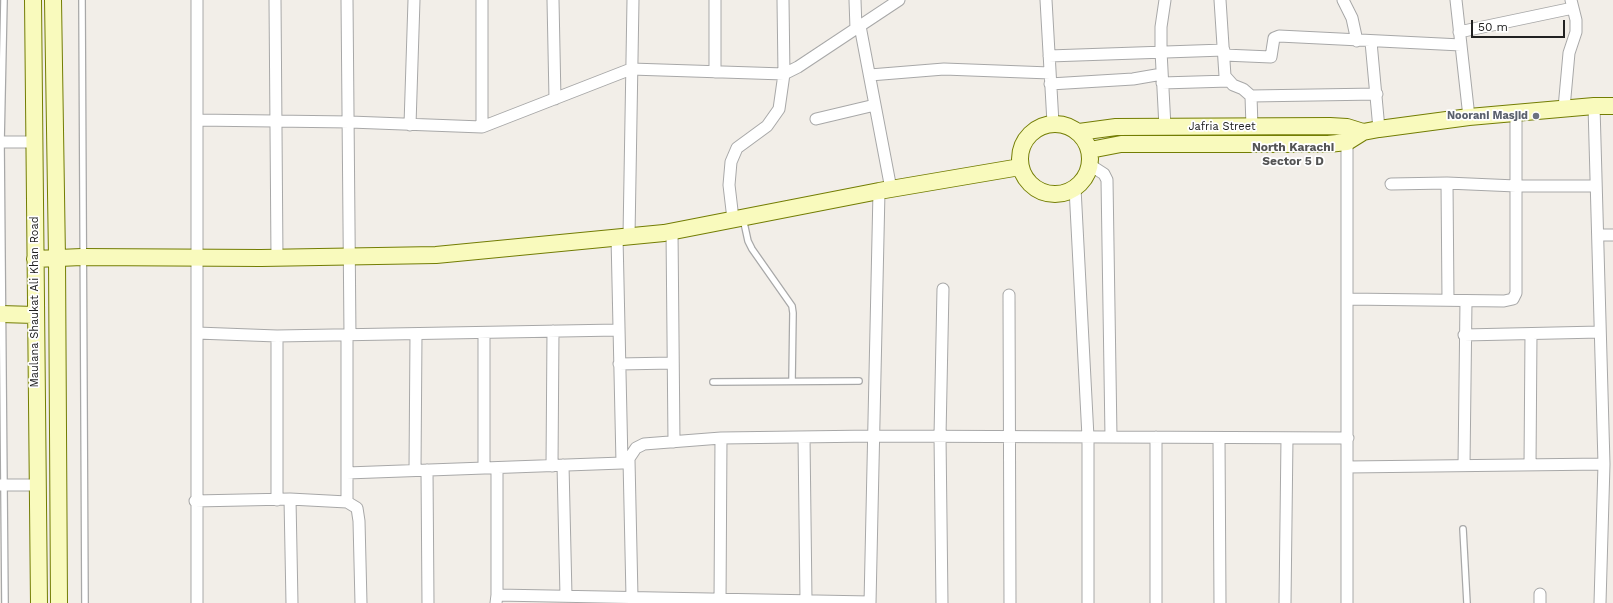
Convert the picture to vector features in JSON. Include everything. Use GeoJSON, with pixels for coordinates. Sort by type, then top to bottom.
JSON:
{"type":"FeatureCollection","features":[{"type":"Feature","properties":{"kind":"street","name":"Maulana Shaukat Ali Khan Road"},"geometry":{"type":"LineString","coordinates":[[33,0],[39,603]]}},
{"type":"Feature","properties":{"kind":"street","name":"Maulana Shaukat Ali Khan Road"},"geometry":{"type":"LineString","coordinates":[[53,0],[57,258],[58,603]]}},
{"type":"Feature","properties":{"kind":"street"},"geometry":{"type":"LineString","coordinates":[[197,0],[198,258],[195,501],[197,603]]}},
{"type":"Feature","properties":{"kind":"street"},"geometry":{"type":"LineString","coordinates":[[275,0],[277,258]]}},
{"type":"Feature","properties":{"kind":"street"},"geometry":{"type":"LineString","coordinates":[[347,0],[350,122],[347,502]]}},
{"type":"Feature","properties":{"kind":"street"},"geometry":{"type":"LineString","coordinates":[[410,125],[414,0]]}},
{"type":"Feature","properties":{"kind":"street"},"geometry":{"type":"LineString","coordinates":[[482,0],[482,127]]}},
{"type":"Feature","properties":{"kind":"street"},"geometry":{"type":"LineString","coordinates":[[553,0],[555,98]]}},
{"type":"Feature","properties":{"kind":"street"},"geometry":{"type":"LineString","coordinates":[[625,599],[626,462],[618,330],[633,0]]}},
{"type":"Feature","properties":{"kind":"street"},"geometry":{"type":"LineString","coordinates":[[714,0],[715,72]]}},
{"type":"Feature","properties":{"kind":"street"},"geometry":{"type":"LineString","coordinates":[[738,218],[729,185],[731,162],[737,148],[767,126],[779,109],[784,74],[783,0]]}},
{"type":"Feature","properties":{"kind":"street"},"geometry":{"type":"LineString","coordinates":[[497,468],[497,599],[550,600],[566,596],[720,601],[794,602],[806,600],[870,602],[873,436],[885,190],[875,105],[870,75],[858,28],[855,0]]}},
{"type":"Feature","properties":{"kind":"street"},"geometry":{"type":"LineString","coordinates":[[197,120],[350,122],[482,127],[631,69],[784,74],[798,67],[900,0]]}},
{"type":"Feature","properties":{"kind":"street"},"geometry":{"type":"LineString","coordinates":[[1046,0],[1053,123]]}},
{"type":"Feature","properties":{"kind":"street"},"geometry":{"type":"LineString","coordinates":[[1165,0],[1160,51],[1166,127]]}},
{"type":"Feature","properties":{"kind":"street"},"geometry":{"type":"LineString","coordinates":[[1220,0],[1225,76],[1229,81],[1249,92],[1251,96],[1252,127]]}},
{"type":"Feature","properties":{"kind":"street"},"geometry":{"type":"LineString","coordinates":[[1343,0],[1352,18],[1358,41]]}},
{"type":"Feature","properties":{"kind":"street"},"geometry":{"type":"LineString","coordinates":[[1456,0],[1469,117]]}},
{"type":"Feature","properties":{"kind":"street"},"geometry":{"type":"LineString","coordinates":[[1459,32],[1572,4],[1576,20],[1576,32],[1569,53],[1564,108]]}},
{"type":"Feature","properties":{"kind":"street"},"geometry":{"type":"LineString","coordinates":[[1049,56],[1160,51],[1224,52],[1271,57],[1274,38],[1279,36],[1371,42],[1460,45]]}},
{"type":"Feature","properties":{"kind":"street"},"geometry":{"type":"LineString","coordinates":[[1371,42],[1377,94],[1379,129]]}},
{"type":"Feature","properties":{"kind":"street"},"geometry":{"type":"LineString","coordinates":[[870,75],[944,69],[1050,79],[1162,79],[1229,81]]}},
{"type":"Feature","properties":{"kind":"street"},"geometry":{"type":"LineString","coordinates":[[1251,96],[1377,94]]}},
{"type":"Feature","properties":{"kind":"street"},"geometry":{"type":"LineString","coordinates":[[816,119],[875,105]]}},
{"type":"Feature","properties":{"kind":"street"},"geometry":{"type":"LineString","coordinates":[[1594,106],[1602,407],[1604,464],[1608,509],[1600,603]]}},
{"type":"Feature","properties":{"kind":"street","name":"Jafria Street"},"geometry":{"type":"LineString","coordinates":[[1079,132],[1116,127],[1252,127],[1347,134],[1469,117],[1564,108],[1613,106]]}},
{"type":"Feature","properties":{"kind":"street"},"geometry":{"type":"LineString","coordinates":[[1348,299],[1504,301],[1512,299],[1516,293],[1516,113]]}},
{"type":"Feature","properties":{"kind":"street"},"geometry":{"type":"LineString","coordinates":[[1090,157],[1085,178],[1075,188],[1059,194],[1042,192],[1028,182],[1020,167],[1021,146],[1033,130],[1053,123],[1067,125],[1079,132],[1090,157],[1107,180],[1111,437]]}},
{"type":"Feature","properties":{"kind":"street"},"geometry":{"type":"LineString","coordinates":[[1216,127],[1217,144]]}},
{"type":"Feature","properties":{"kind":"street"},"geometry":{"type":"LineString","coordinates":[[1347,134],[1348,603]]}},
{"type":"Feature","properties":{"kind":"street","name":"Jafria Street"},"geometry":{"type":"LineString","coordinates":[[1090,157],[1121,144],[1328,144],[1347,134]]}},
{"type":"Feature","properties":{"kind":"street"},"geometry":{"type":"LineString","coordinates":[[1,142],[34,142]]}},
{"type":"Feature","properties":{"kind":"street"},"geometry":{"type":"LineString","coordinates":[[35,259],[82,257],[277,258],[436,255],[672,231],[885,190],[1020,167]]}},
{"type":"Feature","properties":{"kind":"street"},"geometry":{"type":"LineString","coordinates":[[1391,184],[1447,183],[1516,186],[1596,186]]}},
{"type":"Feature","properties":{"kind":"street"},"geometry":{"type":"LineString","coordinates":[[1447,183],[1448,300]]}},
{"type":"Feature","properties":{"kind":"street"},"geometry":{"type":"LineString","coordinates":[[1075,188],[1088,437],[1088,603]]}},
{"type":"Feature","properties":{"kind":"street"},"geometry":{"type":"LineString","coordinates":[[672,231],[674,442]]}},
{"type":"Feature","properties":{"kind":"street"},"geometry":{"type":"LineString","coordinates":[[1598,235],[1613,235]]}},
{"type":"Feature","properties":{"kind":"street"},"geometry":{"type":"LineString","coordinates":[[942,603],[940,436],[943,289]]}},
{"type":"Feature","properties":{"kind":"street"},"geometry":{"type":"LineString","coordinates":[[1009,296],[1010,603]]}},
{"type":"Feature","properties":{"kind":"street"},"geometry":{"type":"LineString","coordinates":[[1464,465],[1464,335],[1466,301]]}},
{"type":"Feature","properties":{"kind":"street"},"geometry":{"type":"LineString","coordinates":[[1,314],[35,315]]}},
{"type":"Feature","properties":{"kind":"street"},"geometry":{"type":"LineString","coordinates":[[197,333],[277,336],[618,330]]}},
{"type":"Feature","properties":{"kind":"street"},"geometry":{"type":"LineString","coordinates":[[553,331],[557,466],[566,596]]}},
{"type":"Feature","properties":{"kind":"street"},"geometry":{"type":"LineString","coordinates":[[484,332],[484,468]]}},
{"type":"Feature","properties":{"kind":"street"},"geometry":{"type":"LineString","coordinates":[[1464,335],[1600,332]]}},
{"type":"Feature","properties":{"kind":"street"},"geometry":{"type":"LineString","coordinates":[[415,470],[416,334]]}},
{"type":"Feature","properties":{"kind":"street"},"geometry":{"type":"LineString","coordinates":[[1530,465],[1531,334]]}},
{"type":"Feature","properties":{"kind":"street"},"geometry":{"type":"LineString","coordinates":[[277,336],[277,500]]}},
{"type":"Feature","properties":{"kind":"street"},"geometry":{"type":"LineString","coordinates":[[619,364],[674,363]]}},
{"type":"Feature","properties":{"kind":"street"},"geometry":{"type":"LineString","coordinates":[[1602,407],[1613,407]]}},
{"type":"Feature","properties":{"kind":"street"},"geometry":{"type":"LineString","coordinates":[[626,462],[636,448],[644,444],[721,438],[940,436],[1348,438]]}},
{"type":"Feature","properties":{"kind":"street"},"geometry":{"type":"LineString","coordinates":[[804,437],[806,600]]}},
{"type":"Feature","properties":{"kind":"street"},"geometry":{"type":"LineString","coordinates":[[1156,437],[1156,603]]}},
{"type":"Feature","properties":{"kind":"street"},"geometry":{"type":"LineString","coordinates":[[720,601],[721,438]]}},
{"type":"Feature","properties":{"kind":"street"},"geometry":{"type":"LineString","coordinates":[[1219,438],[1220,603]]}},
{"type":"Feature","properties":{"kind":"street"},"geometry":{"type":"LineString","coordinates":[[1285,603],[1286,438]]}},
{"type":"Feature","properties":{"kind":"street"},"geometry":{"type":"LineString","coordinates":[[347,472],[557,466],[626,462]]}},
{"type":"Feature","properties":{"kind":"street"},"geometry":{"type":"LineString","coordinates":[[1348,467],[1604,464]]}},
{"type":"Feature","properties":{"kind":"street"},"geometry":{"type":"LineString","coordinates":[[427,470],[428,603]]}},
{"type":"Feature","properties":{"kind":"street"},"geometry":{"type":"LineString","coordinates":[[2,485],[38,485]]}},
{"type":"Feature","properties":{"kind":"street"},"geometry":{"type":"LineString","coordinates":[[195,501],[290,500],[347,502],[357,508],[359,521],[361,603]]}},
{"type":"Feature","properties":{"kind":"street"},"geometry":{"type":"LineString","coordinates":[[290,500],[292,603]]}},
{"type":"Feature","properties":{"kind":"lane"},"geometry":{"type":"LineString","coordinates":[[4,0],[1,142],[1,314],[2,485],[5,603]]}},
{"type":"Feature","properties":{"kind":"lane"},"geometry":{"type":"LineString","coordinates":[[82,0],[82,257],[85,603]]}},
{"type":"Feature","properties":{"kind":"lane"},"geometry":{"type":"LineString","coordinates":[[738,218],[752,249],[792,306],[792,382]]}},
{"type":"Feature","properties":{"kind":"lane"},"geometry":{"type":"LineString","coordinates":[[713,382],[859,381]]}},
{"type":"Feature","properties":{"kind":"lane"},"geometry":{"type":"LineString","coordinates":[[1463,529],[1467,603]]}},
{"type":"Feature","properties":{"kind":"place","name":"Noorani Masjid"},"geometry":{"type":"Point","coordinates":[1536,116]}},
{"type":"Feature","properties":{"kind":"district","name":"North Karachi Sector 5 D"},"geometry":{"type":"Point","coordinates":[1293,154]}}]}
